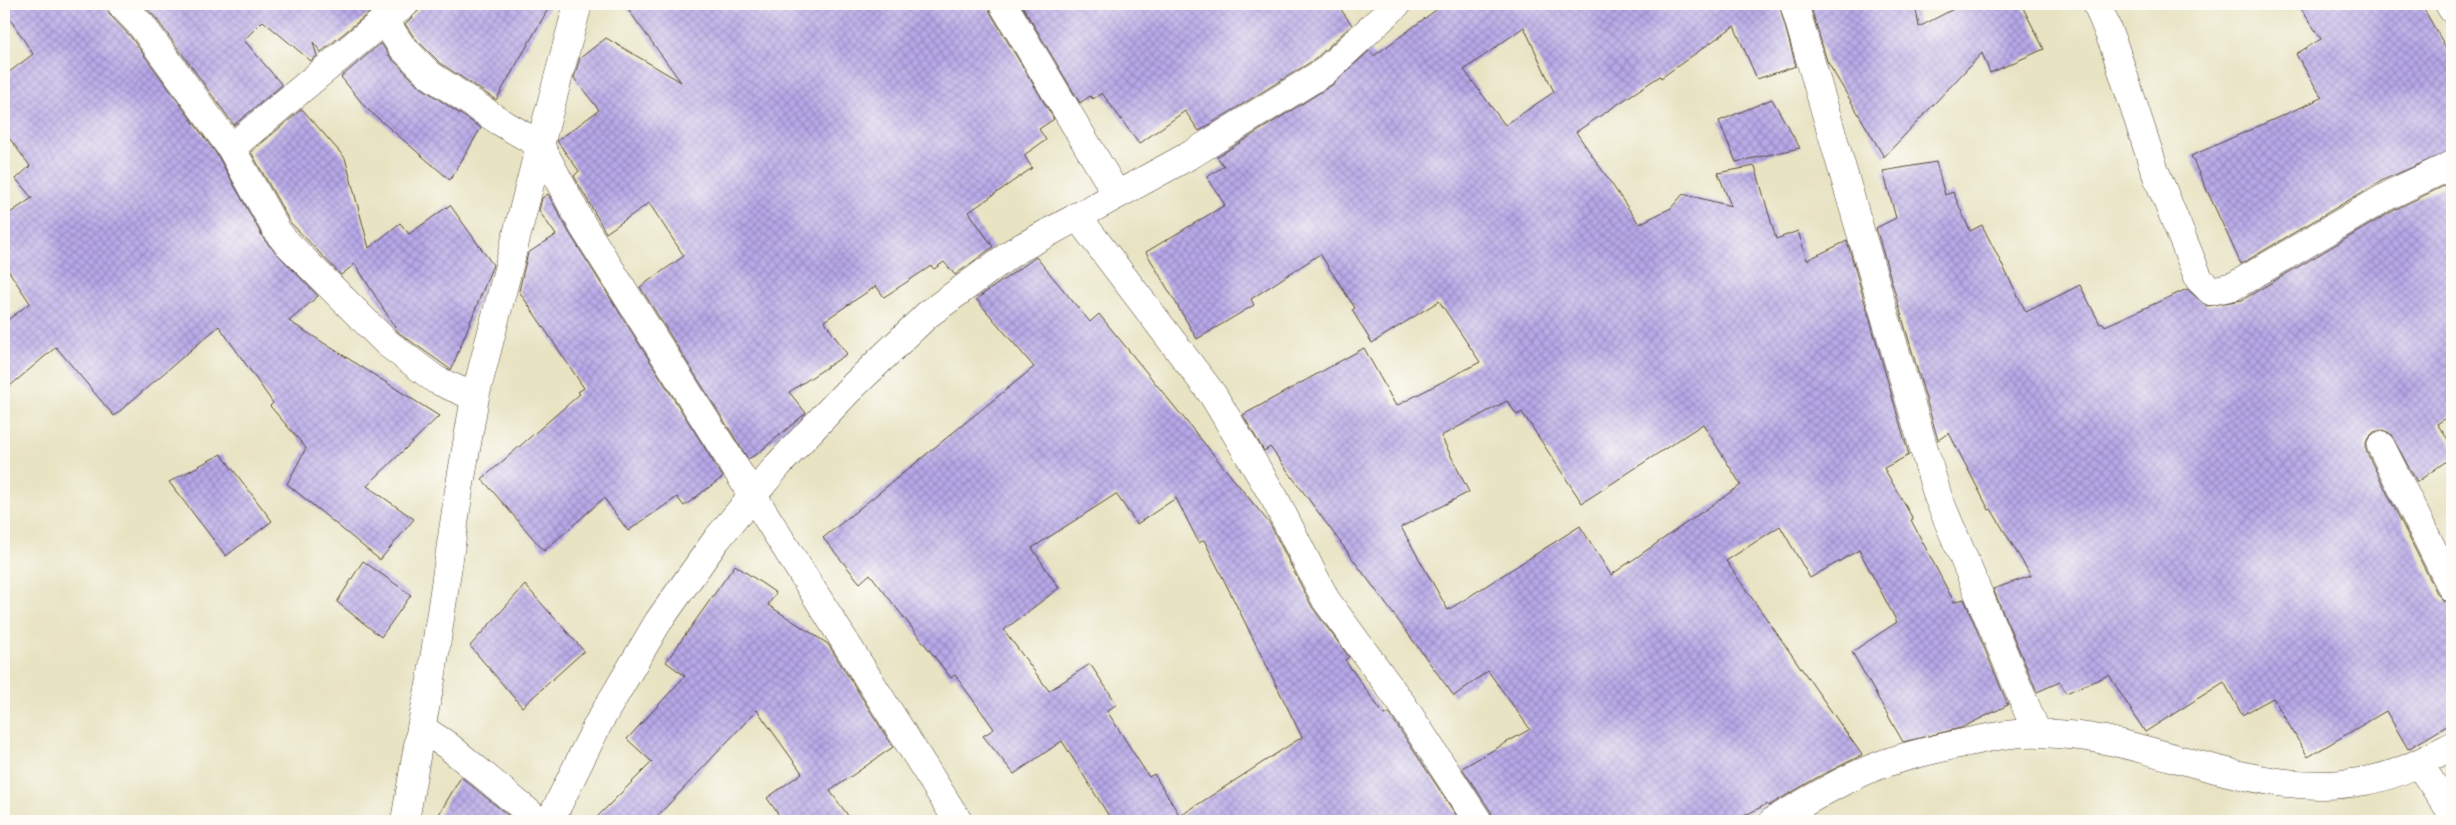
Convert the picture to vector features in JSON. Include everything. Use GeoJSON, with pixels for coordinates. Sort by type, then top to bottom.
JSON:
{"type":"FeatureCollection","features":[{"type":"Feature","properties":{"kind":"street"},"geometry":{"type":"LineString","coordinates":[[121,4],[142,26],[231,148],[277,231],[285,241],[387,344],[456,389]]}},
{"type":"Feature","properties":{"kind":"street"},"geometry":{"type":"LineString","coordinates":[[405,821],[431,680],[459,490],[456,389],[532,141],[578,4]]}},
{"type":"Feature","properties":{"kind":"street"},"geometry":{"type":"LineString","coordinates":[[1002,4],[1117,195]]}},
{"type":"Feature","properties":{"kind":"street"},"geometry":{"type":"LineString","coordinates":[[550,821],[599,722],[658,622],[717,539],[779,464],[842,398],[928,315],[1013,252],[1192,154],[1324,72],[1397,4]]}},
{"type":"Feature","properties":{"kind":"street"},"geometry":{"type":"LineString","coordinates":[[1794,4],[1938,497],[2037,733]]}},
{"type":"Feature","properties":{"kind":"street"},"geometry":{"type":"LineString","coordinates":[[2097,4],[2114,46],[2155,171],[2199,279],[2211,291],[2234,286],[2391,194],[2452,165]]}},
{"type":"Feature","properties":{"kind":"street"},"geometry":{"type":"LineString","coordinates":[[2449,4],[2452,9]]}},
{"type":"Feature","properties":{"kind":"street"},"geometry":{"type":"LineString","coordinates":[[231,148],[394,12],[402,47],[430,75],[532,141],[583,226],[958,821]]}},
{"type":"Feature","properties":{"kind":"street"},"geometry":{"type":"LineString","coordinates":[[1077,216],[1213,395],[1275,499],[1326,600],[1402,704],[1478,821]]}},
{"type":"Feature","properties":{"kind":"street"},"geometry":{"type":"LineString","coordinates":[[2381,446],[2452,588]]}},
{"type":"Feature","properties":{"kind":"street"},"geometry":{"type":"LineString","coordinates":[[421,728],[447,745],[539,821]]}},
{"type":"Feature","properties":{"kind":"street"},"geometry":{"type":"LineString","coordinates":[[1773,821],[1808,800],[1880,765],[1999,735],[2037,733],[2113,742],[2207,768],[2278,783],[2328,786],[2367,781],[2418,764],[2452,746]]}},
{"type":"Feature","properties":{"kind":"street"},"geometry":{"type":"LineString","coordinates":[[2418,764],[2448,806]]}},
{"type":"Feature","properties":{"kind":"building"},"geometry":{"type":"Polygon","coordinates":[[[4,4],[106,4],[110,15],[130,36],[218,156],[265,241],[318,296],[289,321],[439,416],[367,486],[414,519],[380,560],[287,484],[306,448],[270,406],[273,403],[219,326],[114,416],[56,347],[4,391],[4,323],[30,303],[4,264],[4,217],[32,198],[16,179],[30,166],[4,131],[4,76],[33,54],[4,10],[4,4]]]}},
{"type":"Feature","properties":{"kind":"building"},"geometry":{"type":"Polygon","coordinates":[[[142,4],[380,4],[321,52],[313,42],[317,56],[311,61],[263,21],[244,40],[282,85],[234,125],[155,17],[142,4]]]}},
{"type":"Feature","properties":{"kind":"building"},"geometry":{"type":"Polygon","coordinates":[[[420,4],[551,4],[496,100],[440,63],[414,37],[405,24],[419,10],[420,4]]]}},
{"type":"Feature","properties":{"kind":"building"},"geometry":{"type":"Polygon","coordinates":[[[624,4],[987,4],[1054,119],[1039,129],[1046,140],[1024,155],[1032,168],[969,212],[993,247],[955,275],[944,262],[934,269],[931,266],[884,297],[876,286],[824,321],[847,354],[789,392],[806,413],[757,454],[748,459],[640,287],[684,256],[649,203],[606,233],[574,176],[579,171],[557,141],[599,110],[574,78],[580,58],[606,38],[681,82],[624,4]]]}},
{"type":"Feature","properties":{"kind":"building"},"geometry":{"type":"Polygon","coordinates":[[[1021,4],[1337,4],[1352,25],[1314,60],[1199,131],[1185,111],[1139,144],[1102,93],[1093,99],[1090,96],[1080,103],[1021,4]]]}},
{"type":"Feature","properties":{"kind":"building"},"geometry":{"type":"Polygon","coordinates":[[[1444,4],[1779,4],[1796,66],[1757,79],[1734,26],[1661,78],[1660,76],[1576,132],[1639,224],[1671,208],[1683,194],[1731,206],[1718,173],[1755,166],[1776,239],[1798,231],[1807,260],[1847,241],[1909,455],[1884,468],[1913,519],[1911,520],[1954,602],[1964,599],[2008,705],[1961,728],[1903,742],[1852,652],[1897,622],[1859,550],[1810,578],[1780,526],[1726,561],[1862,755],[1818,777],[1768,806],[1767,804],[1734,821],[1493,821],[1491,812],[1462,768],[1530,729],[1488,671],[1454,696],[1270,447],[1264,451],[1243,415],[1364,348],[1396,406],[1480,362],[1439,301],[1372,343],[1352,310],[1355,308],[1320,254],[1251,299],[1254,305],[1197,339],[1146,252],[1225,205],[1207,177],[1224,166],[1217,157],[1332,85],[1370,50],[1374,56],[1444,4]],[[1524,27],[1464,70],[1505,125],[1554,92],[1524,27]],[[1507,401],[1441,436],[1469,492],[1401,527],[1448,610],[1580,526],[1611,575],[1741,485],[1703,424],[1582,503],[1522,412],[1517,415],[1507,401]]]}},
{"type":"Feature","properties":{"kind":"building"},"geometry":{"type":"Polygon","coordinates":[[[1810,4],[1915,4],[1919,27],[1963,4],[2021,4],[2044,49],[1990,73],[1982,53],[1884,157],[1827,61],[1810,4]]]}},
{"type":"Feature","properties":{"kind":"building"},"geometry":{"type":"Polygon","coordinates":[[[2298,4],[2421,4],[2452,58],[2452,150],[2383,180],[2241,264],[2191,156],[2322,98],[2296,54],[2321,39],[2298,4]]]}},
{"type":"Feature","properties":{"kind":"building"},"geometry":{"type":"Polygon","coordinates":[[[381,43],[391,58],[419,86],[481,128],[450,180],[366,108],[341,77],[381,43]]]}},
{"type":"Feature","properties":{"kind":"building"},"geometry":{"type":"Polygon","coordinates":[[[1772,99],[1800,148],[1736,162],[1719,121],[1772,99]]]}},
{"type":"Feature","properties":{"kind":"building"},"geometry":{"type":"Polygon","coordinates":[[[302,109],[345,158],[369,248],[400,223],[409,234],[450,205],[493,265],[451,370],[398,332],[355,264],[341,275],[290,222],[251,152],[302,109]]]}},
{"type":"Feature","properties":{"kind":"building"},"geometry":{"type":"Polygon","coordinates":[[[1936,162],[1945,195],[1953,192],[1970,231],[1982,225],[2026,312],[2080,285],[2100,324],[2103,323],[2105,326],[2187,289],[2207,306],[2242,300],[2398,208],[2452,182],[2452,414],[2437,424],[2452,445],[2452,457],[2417,482],[2390,433],[2382,430],[2374,432],[2368,438],[2365,446],[2438,595],[2444,601],[2452,603],[2452,723],[2408,749],[2386,711],[2308,757],[2273,698],[2242,715],[2224,682],[2145,732],[2109,675],[2066,693],[2060,682],[2037,692],[1993,589],[2031,576],[1991,509],[1989,510],[1949,433],[1938,440],[1876,228],[1896,218],[1883,171],[1936,162]]]}},
{"type":"Feature","properties":{"kind":"building"},"geometry":{"type":"Polygon","coordinates":[[[548,194],[570,234],[723,477],[684,506],[677,497],[628,531],[604,498],[544,551],[482,479],[580,394],[578,392],[584,388],[519,291],[528,253],[556,235],[539,211],[542,198],[548,194]]]}},
{"type":"Feature","properties":{"kind":"building"},"geometry":{"type":"Polygon","coordinates":[[[1036,257],[1090,322],[1099,314],[1270,524],[1312,607],[1349,657],[1345,660],[1384,715],[1389,713],[1460,821],[1112,821],[1062,741],[1014,774],[983,736],[994,729],[955,675],[951,678],[870,574],[860,583],[823,538],[1034,367],[976,299],[1036,257]],[[1116,494],[1032,548],[1059,588],[1004,630],[1049,691],[1090,664],[1117,704],[1107,711],[1149,777],[1154,774],[1180,816],[1302,737],[1204,540],[1199,543],[1176,498],[1137,524],[1116,494]]]}},
{"type":"Feature","properties":{"kind":"building"},"geometry":{"type":"Polygon","coordinates":[[[221,454],[272,521],[226,556],[169,482],[221,454]]]}},
{"type":"Feature","properties":{"kind":"building"},"geometry":{"type":"Polygon","coordinates":[[[363,561],[411,595],[381,637],[337,602],[363,561]]]}},
{"type":"Feature","properties":{"kind":"building"},"geometry":{"type":"Polygon","coordinates":[[[735,565],[776,593],[768,605],[828,644],[893,747],[830,791],[852,821],[783,821],[767,798],[802,773],[757,710],[653,821],[593,821],[652,762],[627,739],[685,676],[666,662],[735,565]]]}},
{"type":"Feature","properties":{"kind":"building"},"geometry":{"type":"Polygon","coordinates":[[[525,585],[584,651],[522,707],[470,646],[525,585]]]}},
{"type":"Feature","properties":{"kind":"building"},"geometry":{"type":"Polygon","coordinates":[[[461,777],[515,821],[435,821],[461,777]]]}}]}
